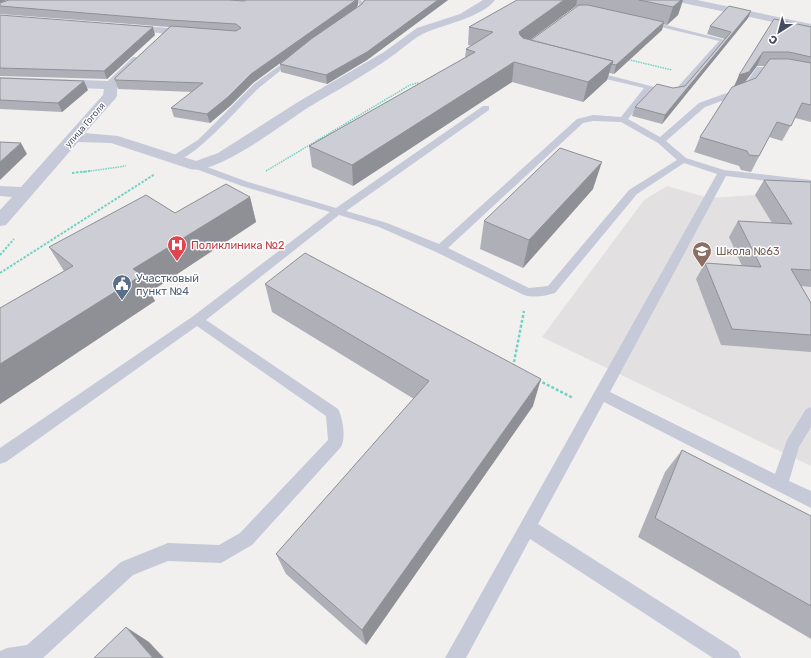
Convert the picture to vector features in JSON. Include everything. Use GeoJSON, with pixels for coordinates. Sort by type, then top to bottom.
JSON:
{"type":"FeatureCollection","features":[{"type":"Feature","properties":{"kind":"street"},"geometry":{"type":"LineString","coordinates":[[75,137],[113,139],[196,166],[224,156],[303,105],[388,54],[421,30],[464,16],[490,0]]}},
{"type":"Feature","properties":{"kind":"street"},"geometry":{"type":"LineString","coordinates":[[683,0],[811,27]]}},
{"type":"Feature","properties":{"kind":"street"},"geometry":{"type":"LineString","coordinates":[[114,27],[172,31],[157,42]]}},
{"type":"Feature","properties":{"kind":"street","name":"улица Гоголя"},"geometry":{"type":"LineString","coordinates":[[0,221],[110,96],[111,85],[145,52]]}},
{"type":"Feature","properties":{"kind":"street"},"geometry":{"type":"LineString","coordinates":[[0,81],[111,85]]}},
{"type":"Feature","properties":{"kind":"street"},"geometry":{"type":"LineString","coordinates":[[0,191],[27,192]]}},
{"type":"Feature","properties":{"kind":"lane"},"geometry":{"type":"LineString","coordinates":[[347,19],[363,5],[358,0]]}},
{"type":"Feature","properties":{"kind":"lane"},"geometry":{"type":"LineString","coordinates":[[582,70],[670,93],[677,92],[723,40],[639,21]]}},
{"type":"Feature","properties":{"kind":"lane"},"geometry":{"type":"LineString","coordinates":[[174,159],[193,149],[202,142],[257,86],[298,54]]}},
{"type":"Feature","properties":{"kind":"lane"},"geometry":{"type":"LineString","coordinates":[[660,140],[702,105],[746,89],[760,69],[782,70],[811,76]]}},
{"type":"Feature","properties":{"kind":"lane"},"geometry":{"type":"LineString","coordinates":[[623,120],[649,87]]}},
{"type":"Feature","properties":{"kind":"lane"},"geometry":{"type":"LineString","coordinates":[[0,457],[197,320],[338,211],[486,108]]}},
{"type":"Feature","properties":{"kind":"lane"},"geometry":{"type":"LineString","coordinates":[[440,249],[580,121],[593,118],[623,120],[660,140],[683,160],[723,173],[811,183]]}},
{"type":"Feature","properties":{"kind":"lane"},"geometry":{"type":"LineString","coordinates":[[196,166],[245,184],[383,224],[440,249],[528,292],[551,290],[633,192],[683,160]]}},
{"type":"Feature","properties":{"kind":"lane"},"geometry":{"type":"LineString","coordinates":[[454,658],[723,173]]}},
{"type":"Feature","properties":{"kind":"lane"},"geometry":{"type":"LineString","coordinates":[[7,658],[31,655],[127,568],[168,552],[221,554],[246,539],[336,442],[333,413],[197,320]]}},
{"type":"Feature","properties":{"kind":"lane"},"geometry":{"type":"LineString","coordinates":[[597,402],[780,484],[811,500]]}},
{"type":"Feature","properties":{"kind":"lane"},"geometry":{"type":"LineString","coordinates":[[780,484],[792,445],[811,413]]}},
{"type":"Feature","properties":{"kind":"lane"},"geometry":{"type":"LineString","coordinates":[[527,527],[731,658]]}},
{"type":"Feature","properties":{"kind":"path"},"geometry":{"type":"LineString","coordinates":[[622,58],[692,75]]}},
{"type":"Feature","properties":{"kind":"path"},"geometry":{"type":"LineString","coordinates":[[245,184],[410,85],[417,83],[427,84]]}},
{"type":"Feature","properties":{"kind":"path"},"geometry":{"type":"LineString","coordinates":[[0,273],[171,164],[174,159]]}},
{"type":"Feature","properties":{"kind":"path"},"geometry":{"type":"LineString","coordinates":[[67,174],[128,165]]}},
{"type":"Feature","properties":{"kind":"path"},"geometry":{"type":"LineString","coordinates":[[513,367],[528,292]]}},
{"type":"Feature","properties":{"kind":"path"},"geometry":{"type":"LineString","coordinates":[[506,364],[520,371]]}},
{"type":"Feature","properties":{"kind":"path"},"geometry":{"type":"LineString","coordinates":[[533,378],[597,402]]}},
{"type":"Feature","properties":{"kind":"shaded area","name":"Школа №63"},"geometry":{"type":"Polygon","coordinates":[[[667,186],[709,198],[755,195],[811,198],[811,466],[542,337],[644,200],[667,186]]]}},
{"type":"Feature","properties":{"kind":"building"},"geometry":{"type":"Polygon","coordinates":[[[9,0],[356,0],[251,74],[228,97],[207,114],[171,108],[203,83],[115,80],[115,78],[171,26],[236,31],[241,28],[236,24],[0,6],[0,3],[9,0]]]}},
{"type":"Feature","properties":{"kind":"building"},"geometry":{"type":"Polygon","coordinates":[[[365,0],[438,0],[367,52],[326,75],[280,64],[311,39],[362,4],[365,0]]]}},
{"type":"Feature","properties":{"kind":"building"},"geometry":{"type":"Polygon","coordinates":[[[517,0],[564,0],[519,32],[523,38],[613,61],[588,82],[514,62],[352,165],[309,146],[475,52],[466,49],[493,32],[469,27],[517,0]]]}},
{"type":"Feature","properties":{"kind":"building"},"geometry":{"type":"Polygon","coordinates":[[[639,0],[681,0],[673,7],[639,0]]]}},
{"type":"Feature","properties":{"kind":"building"},"geometry":{"type":"Polygon","coordinates":[[[579,5],[588,5],[664,22],[616,65],[612,64],[613,61],[531,40],[579,5]]]}},
{"type":"Feature","properties":{"kind":"building"},"geometry":{"type":"Polygon","coordinates":[[[729,6],[751,11],[665,115],[635,107],[657,84],[673,88],[685,86],[731,32],[710,26],[729,6]]]}},
{"type":"Feature","properties":{"kind":"building"},"geometry":{"type":"Polygon","coordinates":[[[0,15],[153,27],[104,71],[0,68],[0,15]]]}},
{"type":"Feature","properties":{"kind":"building"},"geometry":{"type":"Polygon","coordinates":[[[774,19],[811,27],[811,57],[789,52],[763,52],[749,72],[739,75],[774,19]]]}},
{"type":"Feature","properties":{"kind":"building"},"geometry":{"type":"Polygon","coordinates":[[[770,59],[789,59],[811,63],[811,105],[802,103],[791,126],[777,122],[759,156],[749,155],[747,151],[700,137],[732,87],[756,78],[770,59]]]}},
{"type":"Feature","properties":{"kind":"building"},"geometry":{"type":"Polygon","coordinates":[[[0,78],[84,81],[58,103],[0,100],[0,78]]]}},
{"type":"Feature","properties":{"kind":"building"},"geometry":{"type":"Polygon","coordinates":[[[0,142],[21,143],[0,162],[0,142]]]}},
{"type":"Feature","properties":{"kind":"building"},"geometry":{"type":"Polygon","coordinates":[[[560,148],[602,162],[529,240],[484,221],[560,148]]]}},
{"type":"Feature","properties":{"kind":"building"},"geometry":{"type":"Polygon","coordinates":[[[764,180],[811,182],[811,270],[791,269],[811,303],[811,335],[732,329],[705,263],[761,267],[738,221],[792,224],[764,180]]]}},
{"type":"Feature","properties":{"kind":"building"},"geometry":{"type":"Polygon","coordinates":[[[226,184],[250,197],[133,269],[142,275],[0,364],[0,308],[73,266],[49,247],[146,195],[175,213],[226,184]]]}},
{"type":"Feature","properties":{"kind":"building"},"geometry":{"type":"Polygon","coordinates":[[[305,253],[541,379],[362,630],[276,554],[429,381],[265,284],[305,253]]]}},
{"type":"Feature","properties":{"kind":"building"},"geometry":{"type":"Polygon","coordinates":[[[682,450],[811,516],[811,606],[655,518],[682,450]]]}},
{"type":"Feature","properties":{"kind":"building"},"geometry":{"type":"Polygon","coordinates":[[[126,627],[153,658],[94,658],[126,627]]]}},
{"type":"Feature","properties":{"kind":"place","name":"Поликлиника №2"},"geometry":{"type":"Point","coordinates":[177,262]}},
{"type":"Feature","properties":{"kind":"place","name":"Школа №63"},"geometry":{"type":"Point","coordinates":[702,268]}},
{"type":"Feature","properties":{"kind":"place","name":"Участковый пункт №4"},"geometry":{"type":"Point","coordinates":[122,301]}}]}
